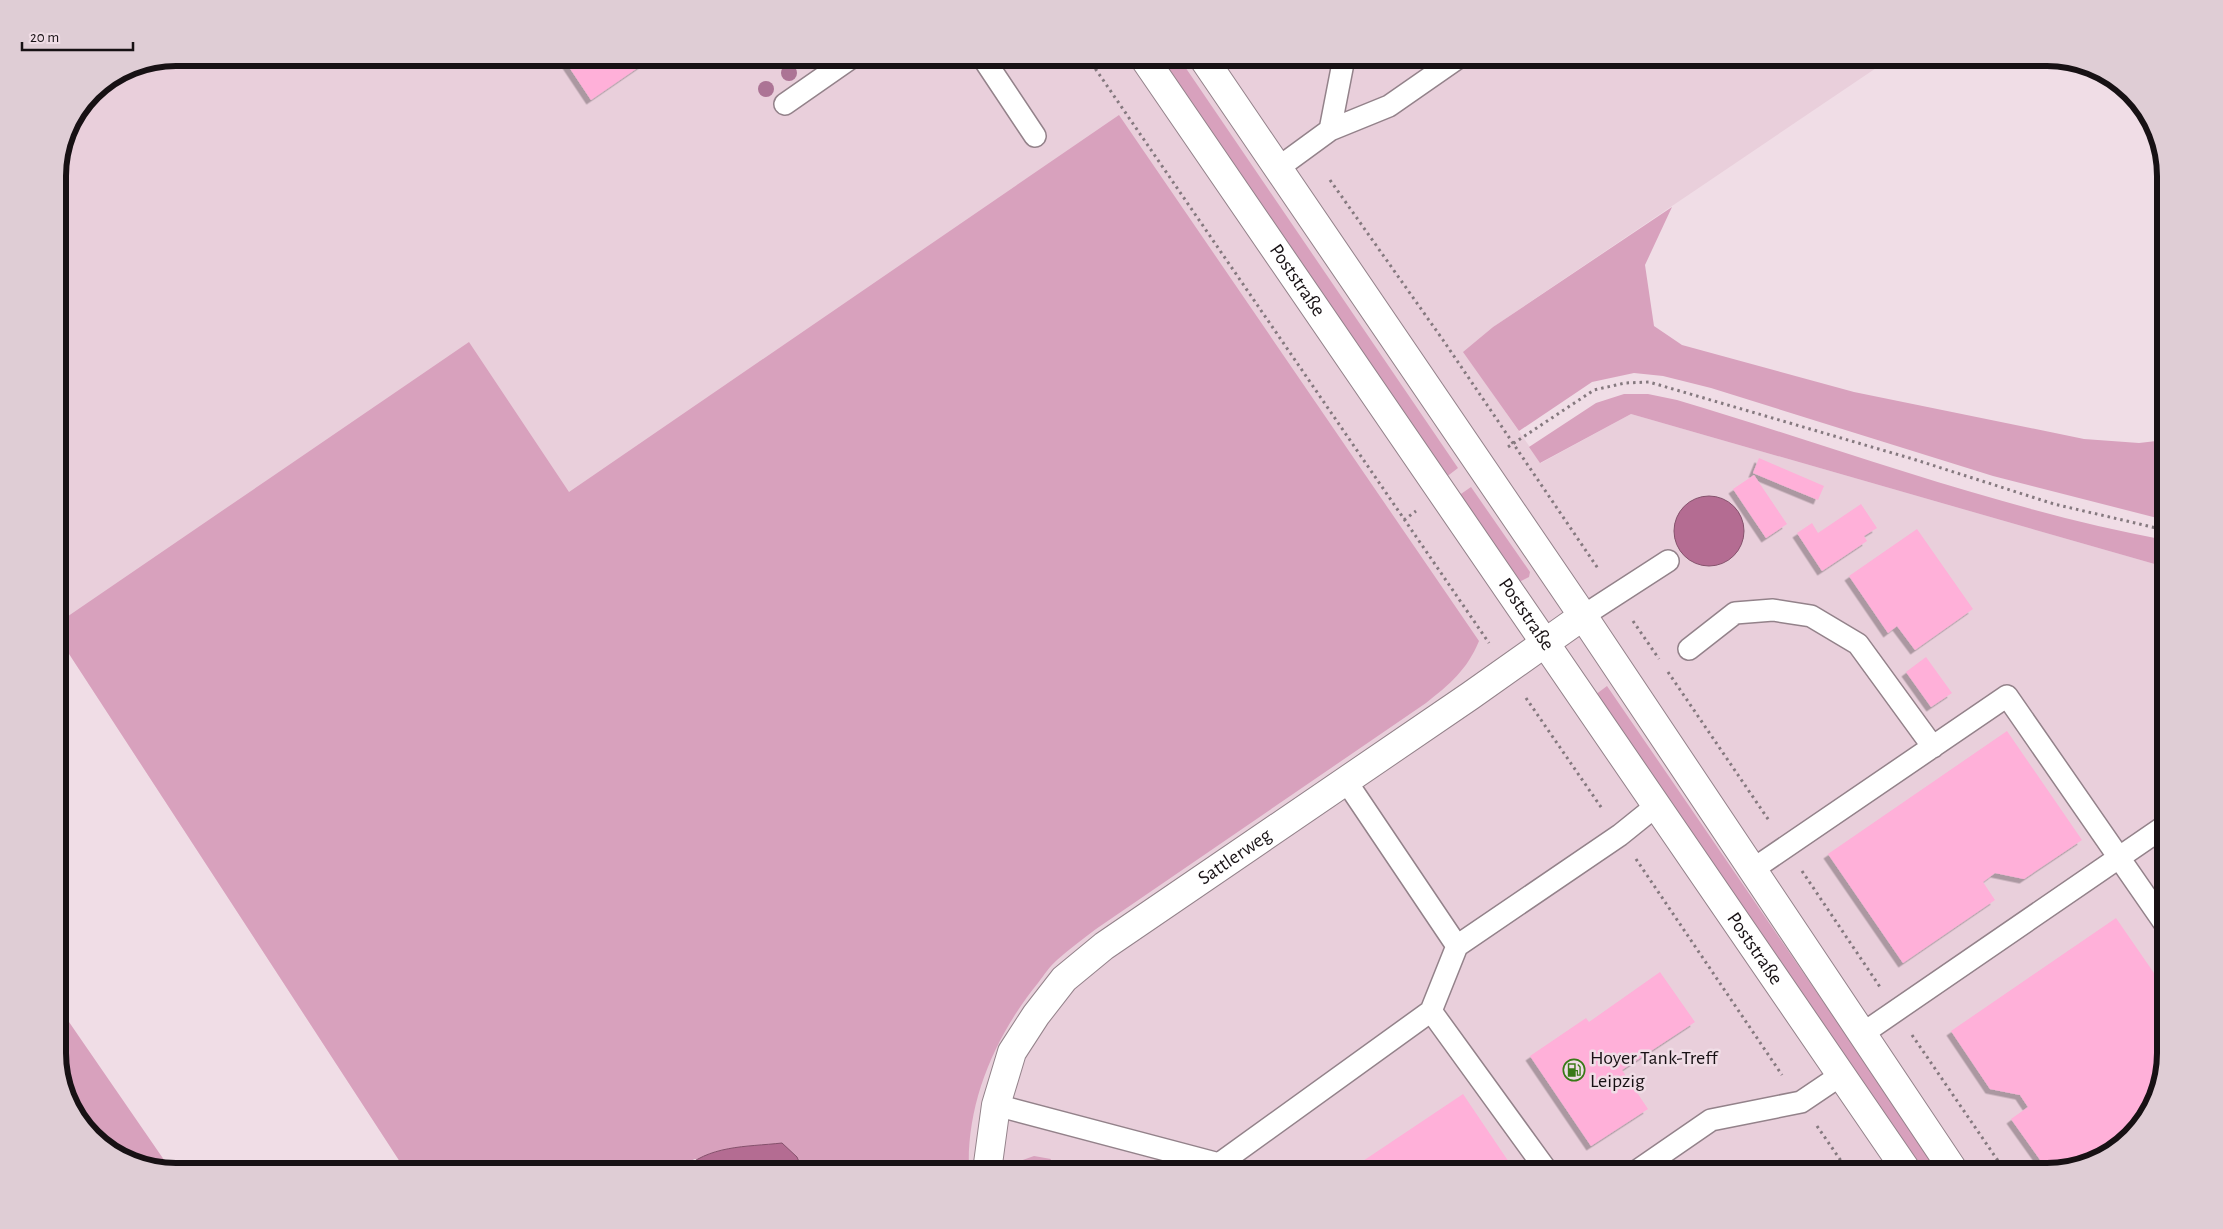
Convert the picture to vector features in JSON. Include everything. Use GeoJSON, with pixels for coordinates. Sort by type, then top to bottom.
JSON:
{"type":"FeatureCollection","features":[{"type":"Feature","properties":{"kind":"street","name":"Poststraße"},"geometry":{"type":"LineString","coordinates":[[1150,66],[1444,491],[1545,643],[1901,1163]]}},
{"type":"Feature","properties":{"kind":"street"},"geometry":{"type":"LineString","coordinates":[[1208,66],[1583,616],[1948,1163]]}},
{"type":"Feature","properties":{"kind":"street","name":"Sattlerweg"},"geometry":{"type":"LineString","coordinates":[[988,1163],[996,1105],[1012,1052],[1036,1015],[1064,979],[1104,946],[1583,616]]}},
{"type":"Feature","properties":{"kind":"lane"},"geometry":{"type":"LineString","coordinates":[[784,104],[839,66]]}},
{"type":"Feature","properties":{"kind":"lane"},"geometry":{"type":"LineString","coordinates":[[988,66],[1035,136]]}},
{"type":"Feature","properties":{"kind":"lane"},"geometry":{"type":"LineString","coordinates":[[1330,130],[1342,66]]}},
{"type":"Feature","properties":{"kind":"lane"},"geometry":{"type":"LineString","coordinates":[[1278,168],[1330,130],[1389,106],[1446,66]]}},
{"type":"Feature","properties":{"kind":"lane"},"geometry":{"type":"LineString","coordinates":[[1583,616],[1668,561]]}},
{"type":"Feature","properties":{"kind":"lane"},"geometry":{"type":"LineString","coordinates":[[1689,649],[1735,613],[1773,610],[1811,616],[1858,644],[1933,746]]}},
{"type":"Feature","properties":{"kind":"lane"},"geometry":{"type":"LineString","coordinates":[[1752,870],[2006,696],[2157,911]]}},
{"type":"Feature","properties":{"kind":"lane"},"geometry":{"type":"LineString","coordinates":[[1346,781],[1457,946]]}},
{"type":"Feature","properties":{"kind":"lane"},"geometry":{"type":"LineString","coordinates":[[1229,1163],[1431,1011],[1457,946],[1620,835],[1656,806]]}},
{"type":"Feature","properties":{"kind":"lane"},"geometry":{"type":"LineString","coordinates":[[1862,1034],[2157,832]]}},
{"type":"Feature","properties":{"kind":"lane"},"geometry":{"type":"LineString","coordinates":[[1431,1011],[1540,1163]]}},
{"type":"Feature","properties":{"kind":"lane"},"geometry":{"type":"LineString","coordinates":[[1649,1163],[1711,1120],[1801,1102],[1841,1075]]}},
{"type":"Feature","properties":{"kind":"lane"},"geometry":{"type":"LineString","coordinates":[[996,1105],[1204,1163]]}},
{"type":"Feature","properties":{"kind":"path"},"geometry":{"type":"LineString","coordinates":[[1093,66],[1404,520]]}},
{"type":"Feature","properties":{"kind":"path"},"geometry":{"type":"LineString","coordinates":[[1306,147],[1443,340],[1660,661]]}},
{"type":"Feature","properties":{"kind":"path"},"geometry":{"type":"LineString","coordinates":[[1481,466],[1594,390],[1624,383],[1649,382],[1914,459],[2054,504],[2157,528]]}},
{"type":"Feature","properties":{"kind":"path"},"geometry":{"type":"LineString","coordinates":[[1666,669],[1999,1163]]}},
{"type":"Feature","properties":{"kind":"shaded area"},"geometry":{"type":"Polygon","coordinates":[[[169,66],[1879,66],[1493,327],[1464,352],[1541,463],[1631,414],[2157,565],[2156,1067],[2151,1088],[2145,1102],[2125,1131],[2102,1148],[2075,1159],[2047,1163],[401,1163],[66,649],[66,169],[75,134],[93,104],[104,93],[121,81],[148,70],[169,66]]]}},
{"type":"Feature","properties":{"kind":"shaded area"},"geometry":{"type":"Polygon","coordinates":[[[1164,66],[1184,66],[1458,468],[1445,478],[1164,66]]]}},
{"type":"Feature","properties":{"kind":"shaded area"},"geometry":{"type":"Polygon","coordinates":[[[1119,115],[1479,641],[1463,668],[1450,683],[1426,703],[1096,929],[1054,962],[1009,1025],[986,1071],[972,1120],[969,1163],[800,1163],[797,1157],[694,1159],[690,1163],[401,1163],[66,649],[66,618],[469,342],[569,492],[1119,115]]]}},
{"type":"Feature","properties":{"kind":"shaded area"},"geometry":{"type":"Polygon","coordinates":[[[1672,207],[1645,265],[1654,326],[1682,345],[1854,392],[2084,439],[2139,443],[2157,441],[2157,518],[1993,476],[1711,388],[1663,376],[1634,373],[1592,382],[1519,431],[1463,352],[1493,327],[1672,207]]]}},
{"type":"Feature","properties":{"kind":"shaded area"},"geometry":{"type":"Polygon","coordinates":[[[1624,394],[1648,394],[1677,400],[1980,495],[2103,527],[2157,538],[2157,565],[1631,414],[1540,463],[1529,447],[1596,403],[1624,394]]]}},
{"type":"Feature","properties":{"kind":"shaded area"},"geometry":{"type":"Polygon","coordinates":[[[1471,487],[1530,572],[1529,577],[1517,583],[1458,496],[1471,487]]]}},
{"type":"Feature","properties":{"kind":"shaded area"},"geometry":{"type":"Polygon","coordinates":[[[1702,496],[1716,496],[1729,502],[1738,511],[1744,524],[1742,544],[1734,556],[1716,566],[1702,566],[1689,560],[1680,551],[1674,538],[1674,524],[1680,511],[1689,502],[1702,496]]]}},
{"type":"Feature","properties":{"kind":"shaded area"},"geometry":{"type":"Polygon","coordinates":[[[1607,686],[1934,1163],[1914,1163],[1595,695],[1607,686]]]}},
{"type":"Feature","properties":{"kind":"shaded area"},"geometry":{"type":"Polygon","coordinates":[[[66,1018],[166,1162],[134,1154],[115,1144],[93,1125],[85,1114],[72,1088],[68,1074],[66,1060],[66,1018]]]}},
{"type":"Feature","properties":{"kind":"shaded area"},"geometry":{"type":"Polygon","coordinates":[[[782,1143],[797,1157],[800,1163],[691,1163],[716,1152],[741,1147],[782,1143]]]}},
{"type":"Feature","properties":{"kind":"shaded area"},"geometry":{"type":"Polygon","coordinates":[[[1034,1156],[1051,1159],[1049,1163],[1017,1162],[1034,1156]]]}},
{"type":"Feature","properties":{"kind":"building"},"geometry":{"type":"Polygon","coordinates":[[[568,66],[640,66],[591,100],[568,66]]]}},
{"type":"Feature","properties":{"kind":"building"},"geometry":{"type":"Polygon","coordinates":[[[1759,458],[1824,486],[1818,500],[1753,473],[1759,458]]]}},
{"type":"Feature","properties":{"kind":"building"},"geometry":{"type":"Polygon","coordinates":[[[1754,475],[1787,524],[1766,538],[1733,489],[1754,475]]]}},
{"type":"Feature","properties":{"kind":"building"},"geometry":{"type":"Polygon","coordinates":[[[1861,504],[1877,528],[1864,536],[1867,541],[1822,571],[1797,533],[1812,523],[1818,533],[1861,504]]]}},
{"type":"Feature","properties":{"kind":"building"},"geometry":{"type":"Polygon","coordinates":[[[1917,529],[1973,609],[1915,650],[1897,626],[1888,633],[1849,576],[1917,529]]]}},
{"type":"Feature","properties":{"kind":"building"},"geometry":{"type":"Polygon","coordinates":[[[1926,657],[1952,693],[1931,707],[1906,672],[1926,657]]]}},
{"type":"Feature","properties":{"kind":"building"},"geometry":{"type":"Polygon","coordinates":[[[2007,731],[2082,840],[2024,879],[1995,873],[1983,882],[1995,900],[1903,963],[1828,854],[2007,731]]]}},
{"type":"Feature","properties":{"kind":"building"},"geometry":{"type":"Polygon","coordinates":[[[2116,918],[2157,977],[2156,1067],[2151,1088],[2145,1102],[2130,1125],[2114,1140],[2102,1148],[2075,1159],[2042,1163],[2011,1119],[2028,1107],[2020,1095],[1990,1089],[1951,1031],[2116,918]]]}},
{"type":"Feature","properties":{"kind":"building"},"geometry":{"type":"Polygon","coordinates":[[[1660,972],[1695,1022],[1622,1070],[1648,1109],[1591,1146],[1530,1056],[1586,1018],[1589,1022],[1660,972]]]}},
{"type":"Feature","properties":{"kind":"building"},"geometry":{"type":"Polygon","coordinates":[[[1463,1094],[1510,1163],[1360,1163],[1463,1094]]]}},
{"type":"Feature","properties":{"kind":"place","name":"Hoyer Tank-Treff Leipzig"},"geometry":{"type":"Point","coordinates":[1574,1070]}}]}
